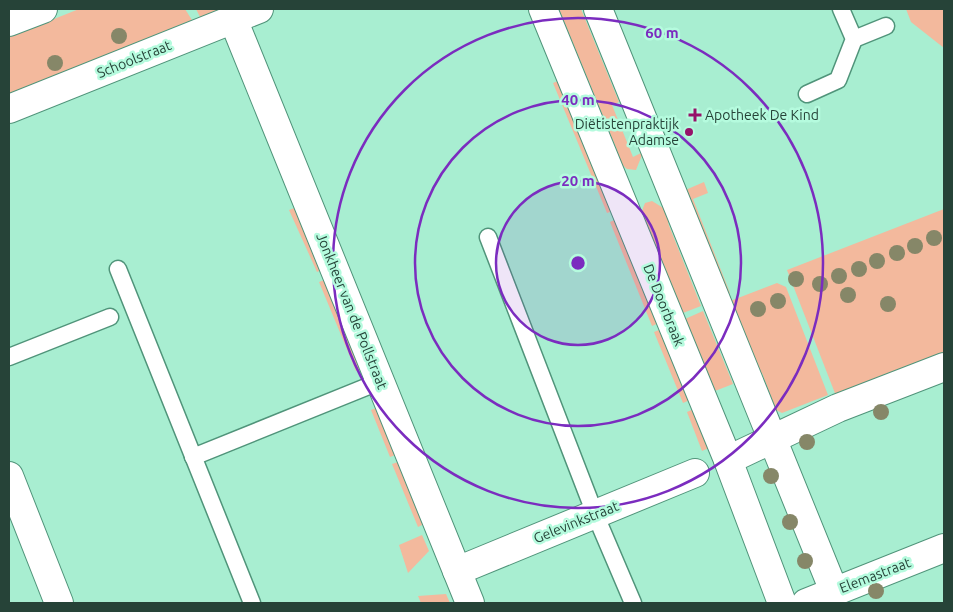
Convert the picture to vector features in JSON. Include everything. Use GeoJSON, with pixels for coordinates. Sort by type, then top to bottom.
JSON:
{"type":"FeatureCollection","features":[{"type":"Feature","properties":{"kind":"street"},"geometry":{"type":"LineString","coordinates":[[9,22],[43,9]]}},
{"type":"Feature","properties":{"kind":"street","name":"Schoolstraat"},"geometry":{"type":"LineString","coordinates":[[9,108],[258,9]]}},
{"type":"Feature","properties":{"kind":"street","name":"De Doorbraak"},"geometry":{"type":"LineString","coordinates":[[543,9],[728,460],[801,603]]}},
{"type":"Feature","properties":{"kind":"street"},"geometry":{"type":"LineString","coordinates":[[598,9],[834,591]]}},
{"type":"Feature","properties":{"kind":"street","name":"Jonkheer van de Pollstraat"},"geometry":{"type":"LineString","coordinates":[[233,19],[470,603]]}},
{"type":"Feature","properties":{"kind":"street"},"geometry":{"type":"LineString","coordinates":[[728,460],[838,408],[944,368]]}},
{"type":"Feature","properties":{"kind":"street","name":"Gelevinkstraat"},"geometry":{"type":"LineString","coordinates":[[457,570],[695,473]]}},
{"type":"Feature","properties":{"kind":"street"},"geometry":{"type":"LineString","coordinates":[[9,476],[60,603]]}},
{"type":"Feature","properties":{"kind":"street","name":"Elemastraat"},"geometry":{"type":"LineString","coordinates":[[801,603],[944,548]]}},
{"type":"Feature","properties":{"kind":"lane"},"geometry":{"type":"LineString","coordinates":[[807,94],[838,80],[854,39],[841,9]]}},
{"type":"Feature","properties":{"kind":"lane"},"geometry":{"type":"LineString","coordinates":[[854,39],[886,26]]}},
{"type":"Feature","properties":{"kind":"lane"},"geometry":{"type":"LineString","coordinates":[[488,237],[595,514],[633,603]]}},
{"type":"Feature","properties":{"kind":"lane"},"geometry":{"type":"LineString","coordinates":[[118,269],[252,603]]}},
{"type":"Feature","properties":{"kind":"lane"},"geometry":{"type":"LineString","coordinates":[[9,357],[110,317]]}},
{"type":"Feature","properties":{"kind":"lane"},"geometry":{"type":"LineString","coordinates":[[193,457],[381,382]]}},
{"type":"Feature","properties":{"kind":"shaded area"},"geometry":{"type":"Polygon","coordinates":[[[79,9],[185,9],[192,20],[9,94],[9,37],[79,9]]]}},
{"type":"Feature","properties":{"kind":"shaded area"},"geometry":{"type":"Polygon","coordinates":[[[196,9],[220,9],[200,17],[196,9]]]}},
{"type":"Feature","properties":{"kind":"shaded area"},"geometry":{"type":"Polygon","coordinates":[[[559,9],[581,9],[619,102],[612,105],[633,157],[641,153],[642,155],[636,170],[627,169],[610,154],[617,150],[559,9]]]}},
{"type":"Feature","properties":{"kind":"shaded area"},"geometry":{"type":"Polygon","coordinates":[[[906,9],[944,9],[944,48],[911,22],[906,9]]]}},
{"type":"Feature","properties":{"kind":"shaded area"},"geometry":{"type":"Polygon","coordinates":[[[563,79],[616,210],[607,213],[553,83],[563,79]]]}},
{"type":"Feature","properties":{"kind":"shaded area"},"geometry":{"type":"Polygon","coordinates":[[[704,182],[708,193],[693,199],[730,293],[726,295],[683,191],[704,182]]]}},
{"type":"Feature","properties":{"kind":"shaded area"},"geometry":{"type":"Polygon","coordinates":[[[652,201],[665,209],[672,221],[668,223],[701,306],[683,313],[649,230],[644,232],[642,210],[645,203],[652,201]]]}},
{"type":"Feature","properties":{"kind":"shaded area"},"geometry":{"type":"Polygon","coordinates":[[[297,207],[323,269],[317,272],[289,210],[297,207]]]}},
{"type":"Feature","properties":{"kind":"shaded area"},"geometry":{"type":"Polygon","coordinates":[[[944,209],[944,354],[838,401],[787,270],[944,209]]]}},
{"type":"Feature","properties":{"kind":"shaded area"},"geometry":{"type":"Polygon","coordinates":[[[619,218],[661,322],[652,326],[610,222],[619,218]]]}},
{"type":"Feature","properties":{"kind":"shaded area"},"geometry":{"type":"Polygon","coordinates":[[[327,279],[363,368],[356,371],[319,282],[327,279]]]}},
{"type":"Feature","properties":{"kind":"shaded area"},"geometry":{"type":"Polygon","coordinates":[[[777,283],[786,287],[828,395],[782,413],[776,410],[762,373],[753,376],[725,303],[777,283]]]}},
{"type":"Feature","properties":{"kind":"shaded area"},"geometry":{"type":"Polygon","coordinates":[[[703,311],[733,384],[715,391],[685,319],[703,311]]]}},
{"type":"Feature","properties":{"kind":"shaded area"},"geometry":{"type":"Polygon","coordinates":[[[664,328],[692,399],[683,403],[654,332],[664,328]]]}},
{"type":"Feature","properties":{"kind":"shaded area"},"geometry":{"type":"Polygon","coordinates":[[[379,407],[398,454],[390,457],[371,410],[379,407]]]}},
{"type":"Feature","properties":{"kind":"shaded area"},"geometry":{"type":"Polygon","coordinates":[[[696,408],[711,447],[702,451],[687,412],[696,408]]]}},
{"type":"Feature","properties":{"kind":"shaded area"},"geometry":{"type":"Polygon","coordinates":[[[401,461],[426,523],[418,527],[392,464],[401,461]]]}},
{"type":"Feature","properties":{"kind":"shaded area"},"geometry":{"type":"Polygon","coordinates":[[[422,535],[429,551],[408,573],[399,545],[422,535]]]}},
{"type":"Feature","properties":{"kind":"shaded area"},"geometry":{"type":"Polygon","coordinates":[[[446,594],[450,603],[421,603],[418,596],[446,594]]]}},
{"type":"Feature","properties":{"kind":"place","name":"Apotheek De Kind"},"geometry":{"type":"Point","coordinates":[695,115]}},
{"type":"Feature","properties":{"kind":"place","name":"Diëtistenpraktijk Adamse"},"geometry":{"type":"Point","coordinates":[689,132]}}]}
